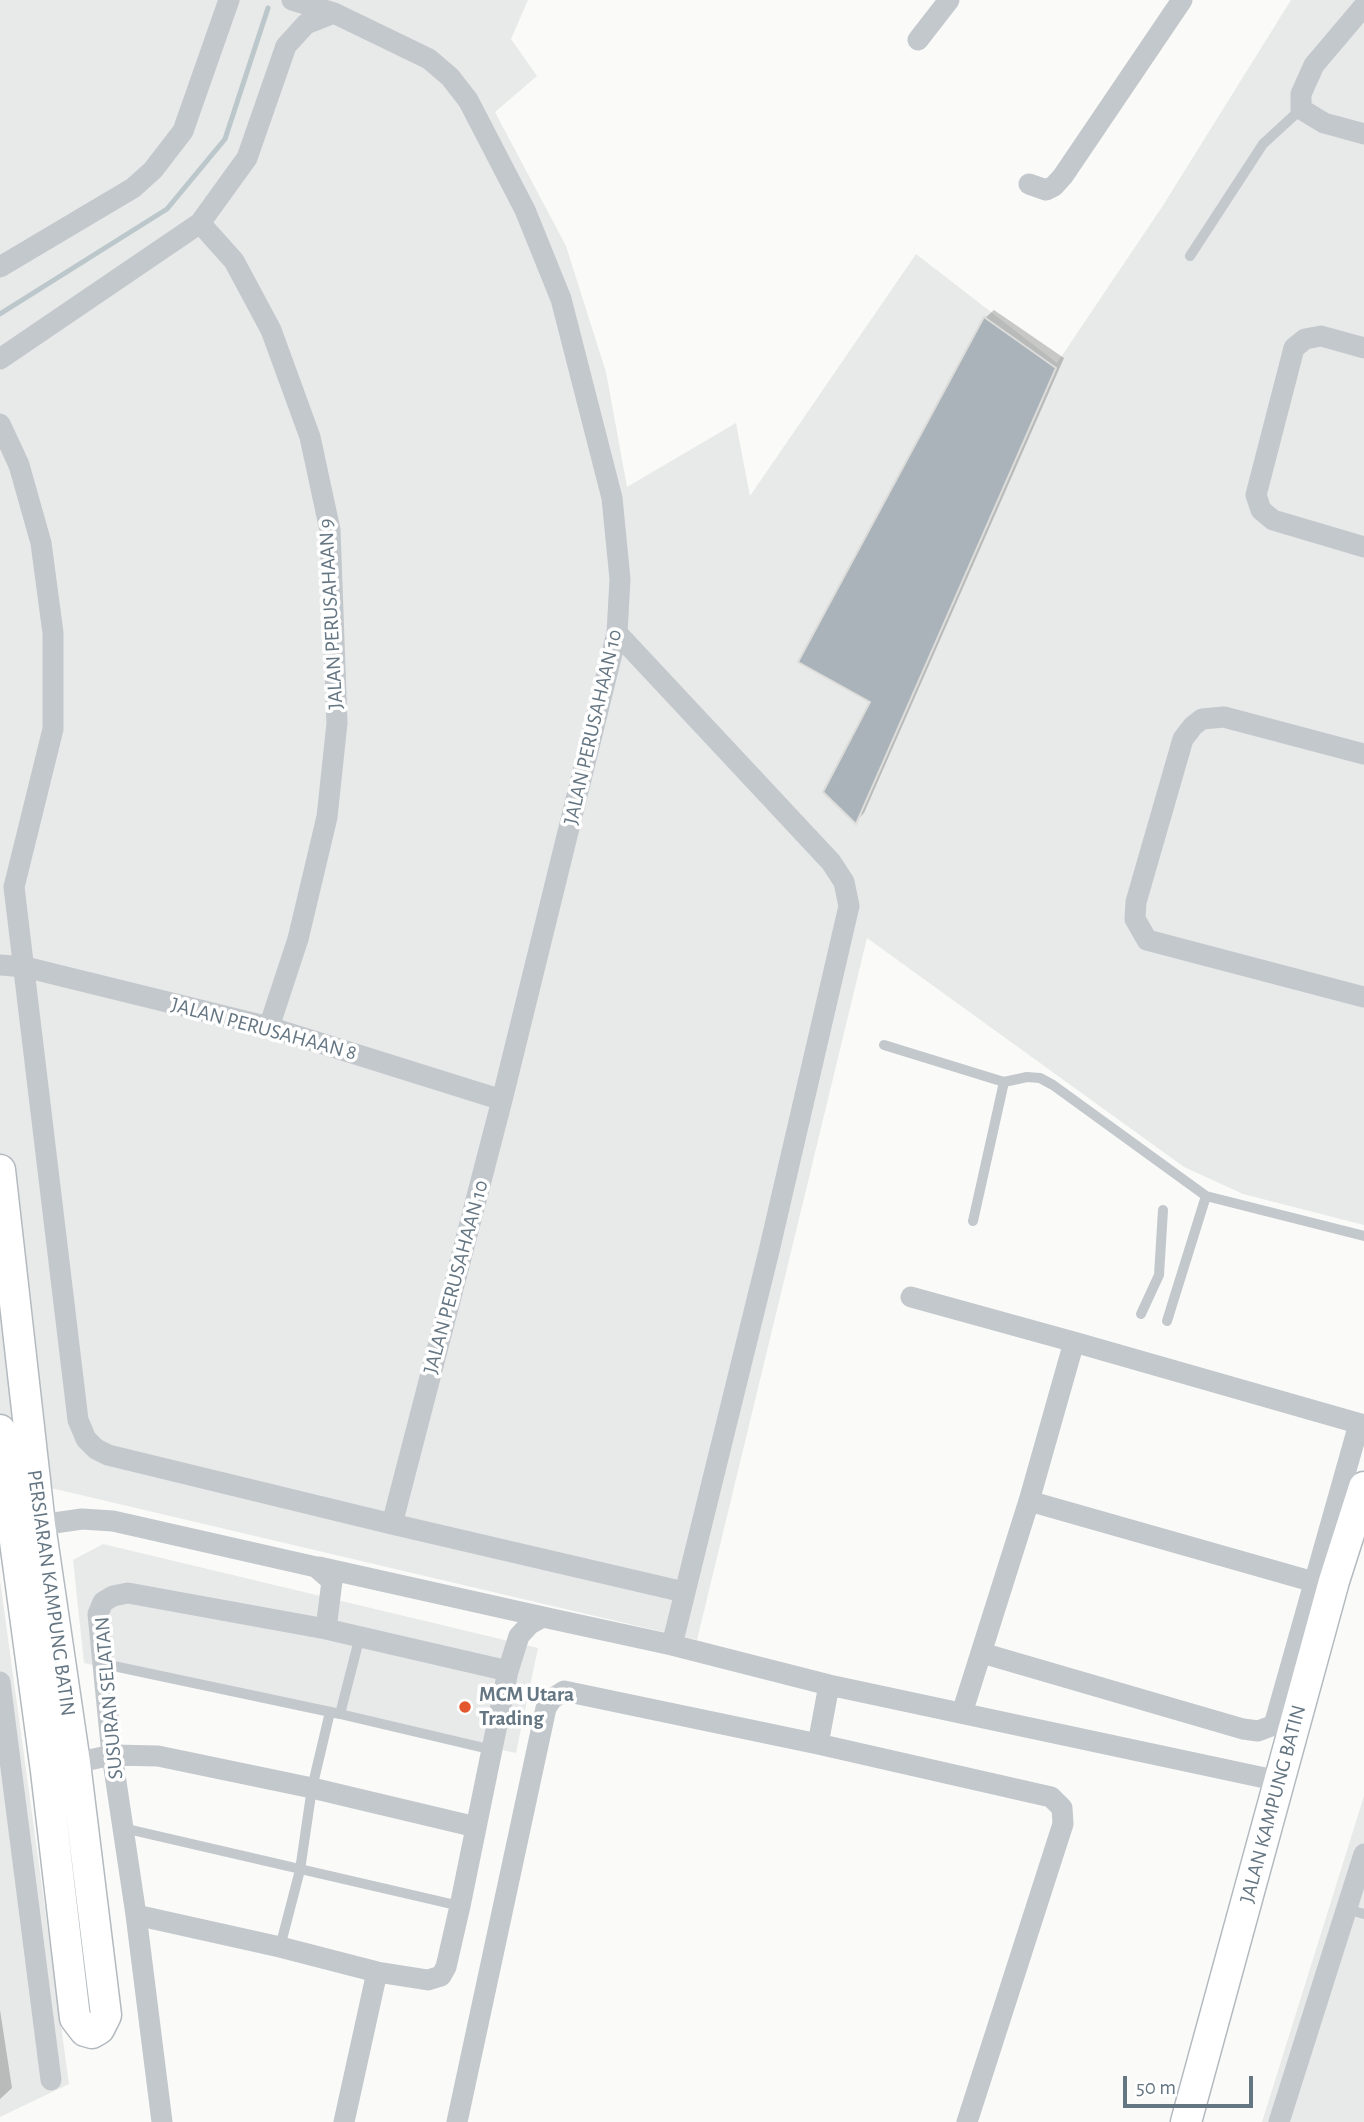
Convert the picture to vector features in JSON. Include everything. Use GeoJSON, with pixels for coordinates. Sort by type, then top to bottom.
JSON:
{"type":"FeatureCollection","features":[{"type":"Feature","properties":{"kind":"street"},"geometry":{"type":"LineString","coordinates":[[0,267],[132,188],[153,170],[183,131],[229,0]]}},
{"type":"Feature","properties":{"kind":"street","name":"JALAN PERUSAHAAN 10"},"geometry":{"type":"LineString","coordinates":[[292,0],[334,13],[429,59],[450,77],[468,100],[525,210],[561,299],[612,498],[620,579],[617,634],[502,1100],[392,1524]]}},
{"type":"Feature","properties":{"kind":"street"},"geometry":{"type":"LineString","coordinates":[[918,40],[949,0]]}},
{"type":"Feature","properties":{"kind":"street"},"geometry":{"type":"LineString","coordinates":[[1029,184],[1046,190],[1063,176],[1182,0]]}},
{"type":"Feature","properties":{"kind":"street"},"geometry":{"type":"LineString","coordinates":[[1364,6],[1314,65],[1301,94],[1301,109],[1324,123],[1364,134]]}},
{"type":"Feature","properties":{"kind":"street"},"geometry":{"type":"LineString","coordinates":[[0,359],[200,223],[247,158],[286,46],[306,24],[334,13]]}},
{"type":"Feature","properties":{"kind":"street","name":"JALAN PERUSAHAAN 9"},"geometry":{"type":"LineString","coordinates":[[200,223],[234,261],[271,330],[310,437],[330,530],[337,723],[327,817],[298,939],[269,1027]]}},
{"type":"Feature","properties":{"kind":"street"},"geometry":{"type":"LineString","coordinates":[[1364,348],[1321,336],[1305,340],[1294,348],[1255,495],[1261,510],[1273,520],[1364,547]]}},
{"type":"Feature","properties":{"kind":"street"},"geometry":{"type":"LineString","coordinates":[[0,424],[19,465],[41,543],[53,633],[53,729],[14,887],[78,1420],[86,1439],[96,1449],[108,1455],[684,1592]]}},
{"type":"Feature","properties":{"kind":"street"},"geometry":{"type":"LineString","coordinates":[[617,634],[831,862],[844,882],[849,906],[769,1251],[672,1645]]}},
{"type":"Feature","properties":{"kind":"street"},"geometry":{"type":"LineString","coordinates":[[1364,754],[1224,717],[1202,719],[1183,739],[1136,902],[1135,919],[1147,940],[1364,997]]}},
{"type":"Feature","properties":{"kind":"street","name":"JALAN PERUSAHAAN 8"},"geometry":{"type":"LineString","coordinates":[[0,965],[24,967],[269,1027],[502,1100]]}},
{"type":"Feature","properties":{"kind":"street","name":"PERSIARAN KAMPUNG BATIN"},"geometry":{"type":"LineString","coordinates":[[0,1170],[17,1529],[75,1763],[106,2015],[99,2029],[92,2033],[85,2031],[75,2018],[17,1529],[0,1430]]}},
{"type":"Feature","properties":{"kind":"street"},"geometry":{"type":"LineString","coordinates":[[911,1297],[1362,1425],[1324,1581],[1274,1725],[1258,1731],[1243,1729],[982,1653]]}},
{"type":"Feature","properties":{"kind":"street"},"geometry":{"type":"LineString","coordinates":[[962,1713],[1029,1502],[1074,1342]]}},
{"type":"Feature","properties":{"kind":"street","name":"JALAN KAMPUNG BATIN"},"geometry":{"type":"LineString","coordinates":[[1186,2122],[1279,1781],[1324,1581],[1364,1487]]}},
{"type":"Feature","properties":{"kind":"street"},"geometry":{"type":"LineString","coordinates":[[1029,1502],[1324,1581]]}},
{"type":"Feature","properties":{"kind":"street"},"geometry":{"type":"LineString","coordinates":[[17,1529],[82,1519],[113,1521],[672,1645],[829,1685],[1279,1781]]}},
{"type":"Feature","properties":{"kind":"street"},"geometry":{"type":"LineString","coordinates":[[316,1567],[332,1581],[326,1629]]}},
{"type":"Feature","properties":{"kind":"street","name":"SUSURAN SELATAN"},"geometry":{"type":"LineString","coordinates":[[162,2122],[136,1915],[112,1755],[98,1614],[103,1602],[113,1596],[128,1593],[326,1629],[508,1671]]}},
{"type":"Feature","properties":{"kind":"street"},"geometry":{"type":"LineString","coordinates":[[136,1915],[377,1972],[429,1980],[441,1976],[446,1967],[460,1906],[508,1671],[519,1636],[530,1624],[543,1617]]}},
{"type":"Feature","properties":{"kind":"street"},"geometry":{"type":"LineString","coordinates":[[0,1682],[51,2080]]}},
{"type":"Feature","properties":{"kind":"street"},"geometry":{"type":"LineString","coordinates":[[818,1744],[829,1685]]}},
{"type":"Feature","properties":{"kind":"street"},"geometry":{"type":"LineString","coordinates":[[457,2122],[546,1708],[552,1699],[564,1691],[818,1744],[1051,1797],[1062,1808],[1063,1824],[967,2122]]}},
{"type":"Feature","properties":{"kind":"street"},"geometry":{"type":"LineString","coordinates":[[75,1763],[112,1755],[158,1756],[476,1826]]}},
{"type":"Feature","properties":{"kind":"street"},"geometry":{"type":"LineString","coordinates":[[1279,2122],[1356,1911],[1364,1854]]}},
{"type":"Feature","properties":{"kind":"street"},"geometry":{"type":"LineString","coordinates":[[344,2122],[377,1972]]}},
{"type":"Feature","properties":{"kind":"lane"},"geometry":{"type":"LineString","coordinates":[[1190,256],[1263,144],[1301,109]]}},
{"type":"Feature","properties":{"kind":"lane"},"geometry":{"type":"LineString","coordinates":[[884,1045],[1004,1082],[1027,1077],[1040,1078],[1206,1196],[1364,1236]]}},
{"type":"Feature","properties":{"kind":"lane"},"geometry":{"type":"LineString","coordinates":[[973,1221],[1004,1082]]}},
{"type":"Feature","properties":{"kind":"lane"},"geometry":{"type":"LineString","coordinates":[[1167,1321],[1206,1196]]}},
{"type":"Feature","properties":{"kind":"lane"},"geometry":{"type":"LineString","coordinates":[[1140,1314],[1159,1275],[1163,1210]]}},
{"type":"Feature","properties":{"kind":"lane"},"geometry":{"type":"LineString","coordinates":[[1159,1275],[1177,1286]]}},
{"type":"Feature","properties":{"kind":"lane"},"geometry":{"type":"LineString","coordinates":[[280,1947],[300,1870],[312,1788],[360,1636]]}},
{"type":"Feature","properties":{"kind":"lane"},"geometry":{"type":"LineString","coordinates":[[104,1664],[493,1750]]}},
{"type":"Feature","properties":{"kind":"lane"},"geometry":{"type":"LineString","coordinates":[[123,1828],[460,1906]]}},
{"type":"Feature","properties":{"kind":"shaded area"},"geometry":{"type":"Polygon","coordinates":[[[0,0],[528,0],[511,39],[537,76],[495,112],[566,246],[606,372],[627,487],[736,423],[750,496],[916,254],[1057,363],[1162,207],[1291,0],[1364,0],[1364,1225],[1243,1194],[1184,1167],[867,938],[697,1640],[0,1476],[0,0]]]}},
{"type":"Feature","properties":{"kind":"shaded area"},"geometry":{"type":"Polygon","coordinates":[[[103,1544],[538,1648],[516,1753],[84,1663],[73,1560],[103,1544]]]}},
{"type":"Feature","properties":{"kind":"shaded area"},"geometry":{"type":"Polygon","coordinates":[[[0,1580],[69,2084],[0,2117],[0,1580]]]}},
{"type":"Feature","properties":{"kind":"shaded area"},"geometry":{"type":"Polygon","coordinates":[[[1364,1796],[1364,2122],[1262,2122],[1364,1796]]]}},
{"type":"Feature","properties":{"kind":"building"},"geometry":{"type":"Polygon","coordinates":[[[984,317],[1056,368],[856,824],[823,792],[870,702],[798,662],[984,317]]]}},
{"type":"Feature","properties":{"kind":"waterway"},"geometry":{"type":"LineString","coordinates":[[0,314],[167,209],[225,139],[268,8]]}},
{"type":"Feature","properties":{"kind":"place","name":"MCM Utara Trading"},"geometry":{"type":"Point","coordinates":[465,1707]}}]}
